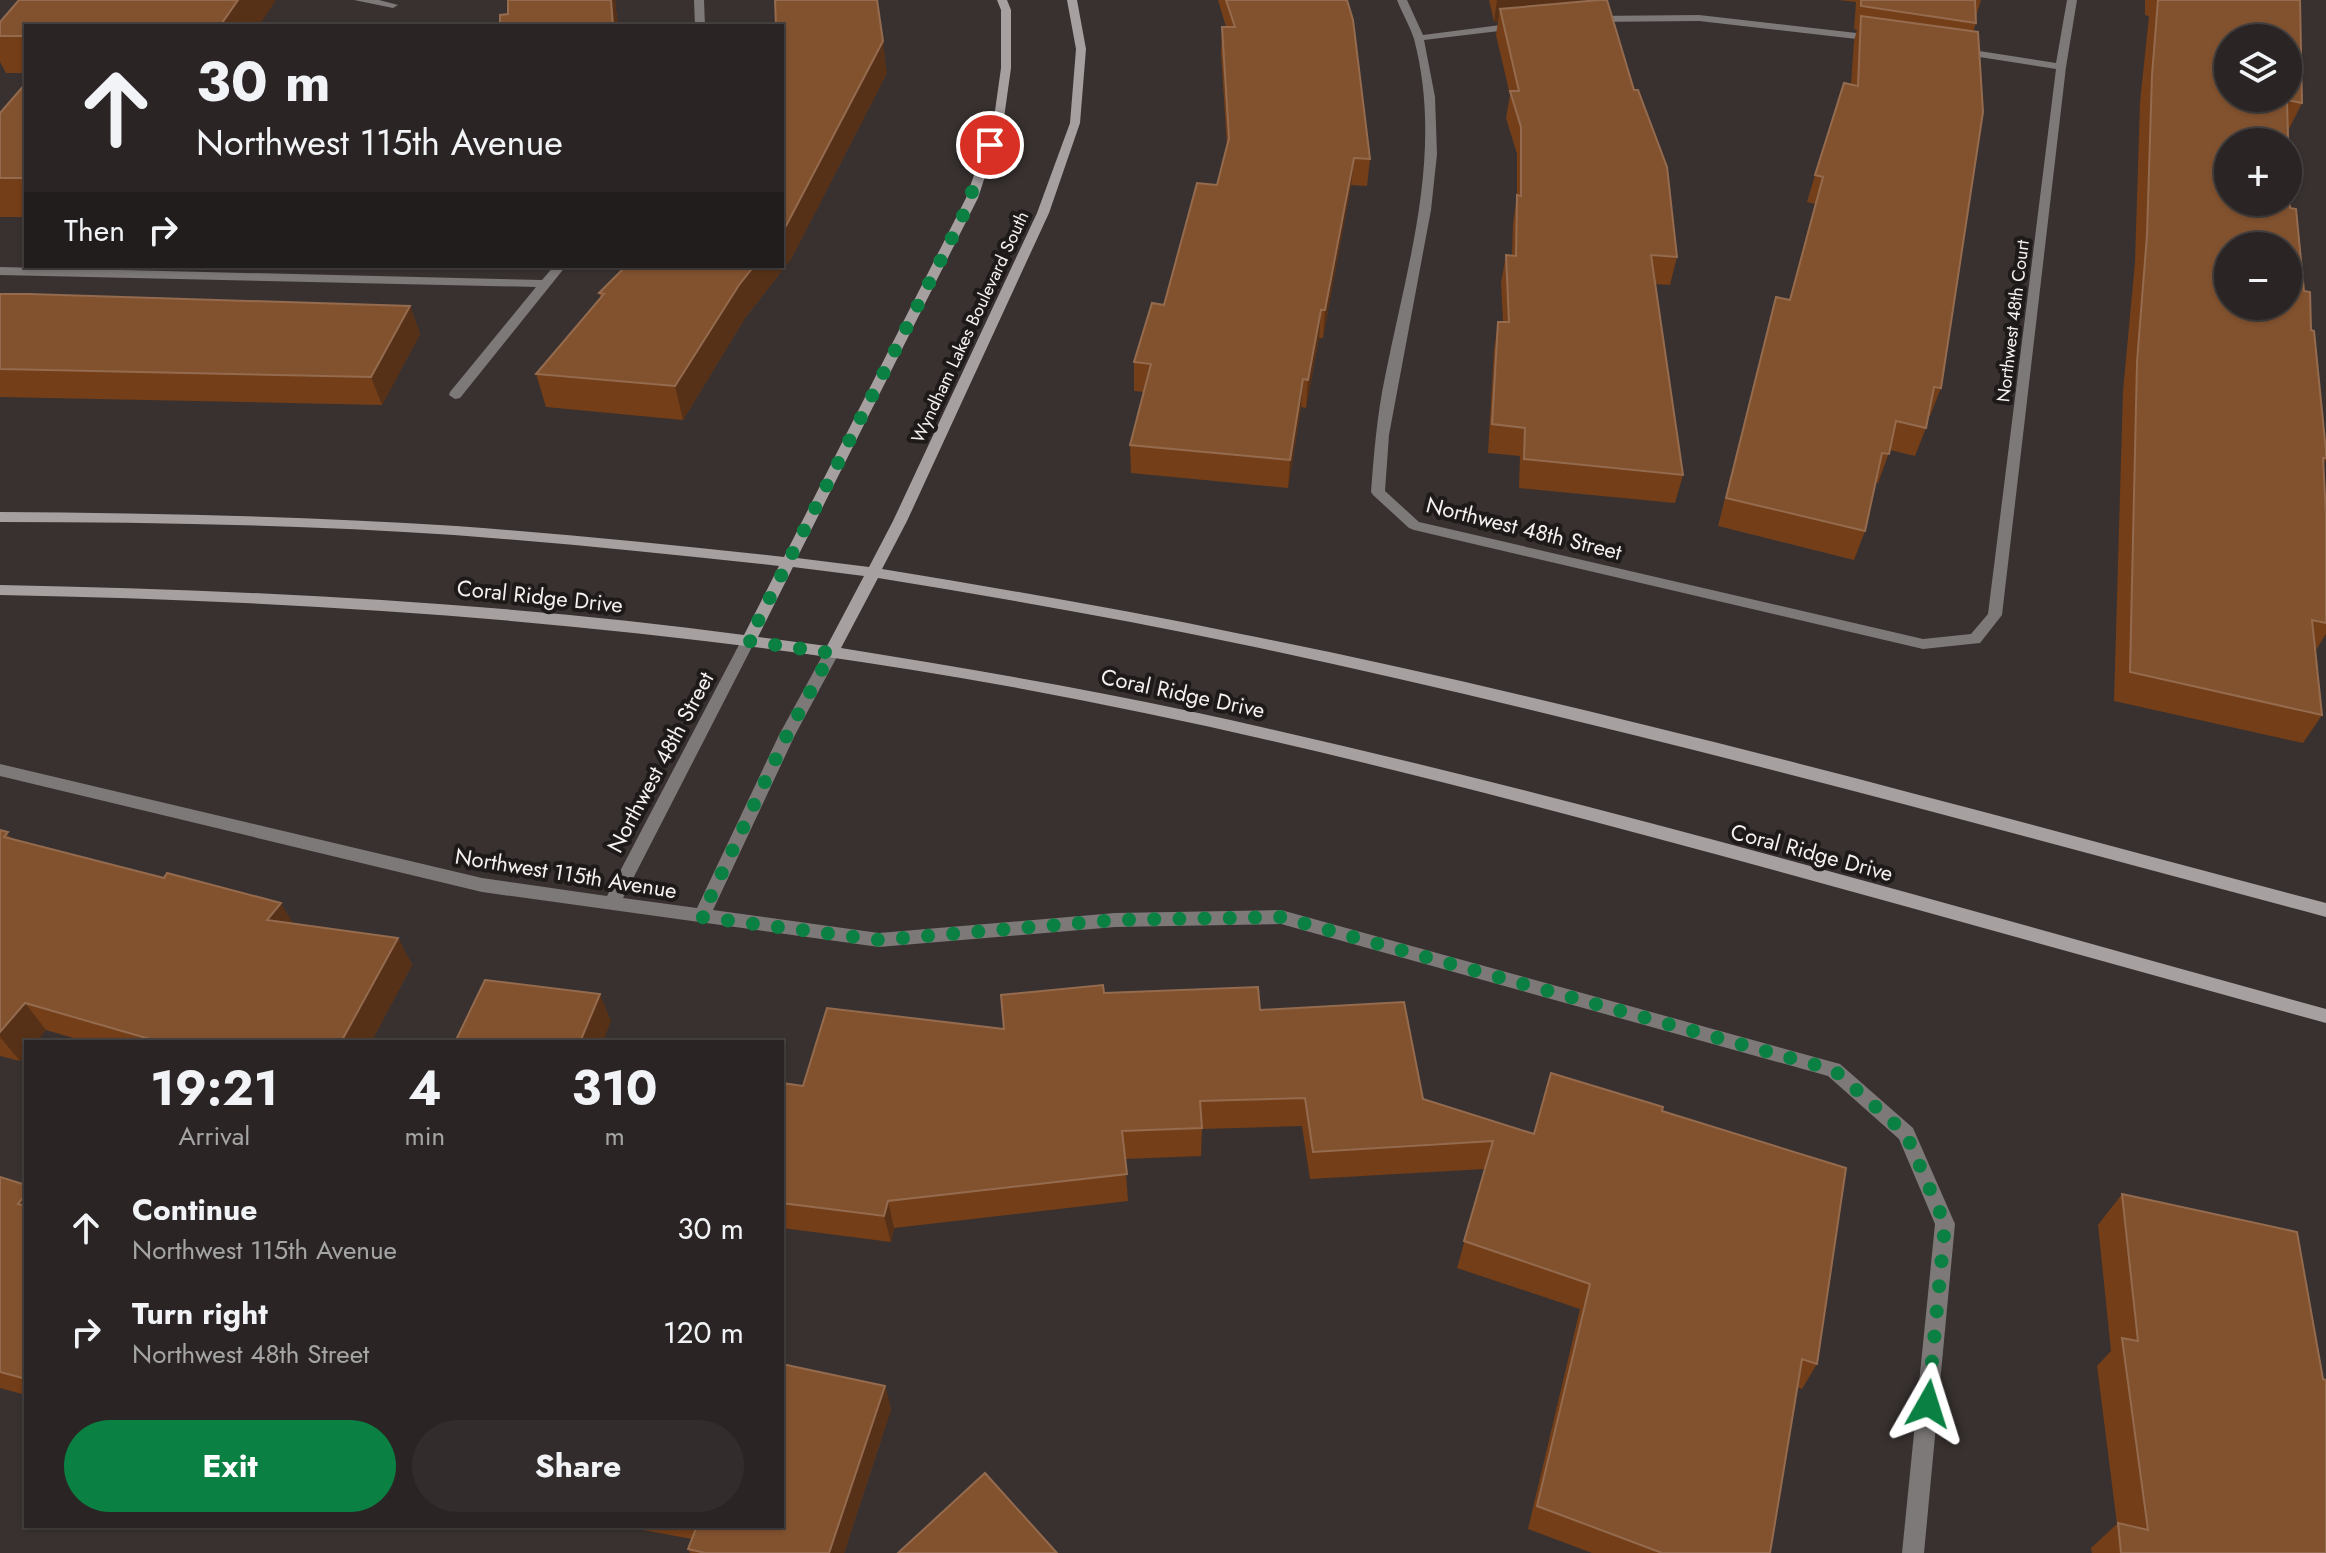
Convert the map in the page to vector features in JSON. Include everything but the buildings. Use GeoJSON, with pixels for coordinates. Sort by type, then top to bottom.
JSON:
{"type":"FeatureCollection","features":[{"type":"Feature","properties":{"kind":"main road"},"geometry":{"type":"LineString","coordinates":[[748,641],[972,198],[999,118],[1006,68],[1006,10],[1002,0]]}},
{"type":"Feature","properties":{"kind":"main road","name":"Wyndham Lakes Boulevard South"},"geometry":{"type":"LineString","coordinates":[[831,653],[900,521],[1043,213],[1075,123],[1081,49],[1072,0]]}},
{"type":"Feature","properties":{"kind":"main road"},"geometry":{"type":"LineString","coordinates":[[0,517],[249,519],[394,526],[509,534],[873,572],[1160,622],[1407,675],[2326,910]]}},
{"type":"Feature","properties":{"kind":"main road","name":"Coral Ridge Drive"},"geometry":{"type":"LineString","coordinates":[[0,590],[116,591],[386,603],[509,613],[748,641],[1100,698],[1344,751],[1563,807],[2326,1016]]}},
{"type":"Feature","properties":{"kind":"street"},"geometry":{"type":"LineString","coordinates":[[359,0],[393,5]]}},
{"type":"Feature","properties":{"kind":"street"},"geometry":{"type":"LineString","coordinates":[[699,0],[700,24]]}},
{"type":"Feature","properties":{"kind":"street","name":"Northwest 48th Street"},"geometry":{"type":"LineString","coordinates":[[1402,0],[1419,38],[1434,125],[1427,218],[1378,445],[1378,492],[1414,525],[1923,644],[1975,639]]}},
{"type":"Feature","properties":{"kind":"street","name":"Northwest 48th Court"},"geometry":{"type":"LineString","coordinates":[[1975,639],[1995,615],[2061,67],[2072,0]]}},
{"type":"Feature","properties":{"kind":"street"},"geometry":{"type":"LineString","coordinates":[[1575,21],[1617,17],[1699,18],[1888,40]]}},
{"type":"Feature","properties":{"kind":"street"},"geometry":{"type":"LineString","coordinates":[[1419,38],[1532,24]]}},
{"type":"Feature","properties":{"kind":"street"},"geometry":{"type":"LineString","coordinates":[[1951,50],[2061,67]]}},
{"type":"Feature","properties":{"kind":"street"},"geometry":{"type":"LineString","coordinates":[[455,395],[558,268]]}},
{"type":"Feature","properties":{"kind":"street"},"geometry":{"type":"LineString","coordinates":[[0,271],[544,284]]}},
{"type":"Feature","properties":{"kind":"street","name":"Northwest 48th Street"},"geometry":{"type":"LineString","coordinates":[[611,904],[748,641]]}},
{"type":"Feature","properties":{"kind":"street"},"geometry":{"type":"LineString","coordinates":[[701,917],[787,735],[831,653]]}},
{"type":"Feature","properties":{"kind":"street","name":"Northwest 115th Avenue"},"geometry":{"type":"LineString","coordinates":[[0,770],[482,885],[879,940],[1115,920],[1281,917],[1834,1070],[1906,1134],[1945,1224],[1913,1553]]}},
{"type":"Feature","properties":{"kind":"route"},"geometry":{"type":"LineString","coordinates":[[990,145],[972,198],[748,641],[831,653],[787,735],[701,917],[879,940],[1115,920],[1281,917],[1834,1070],[1906,1134],[1945,1224],[1928,1404]]}}]}
